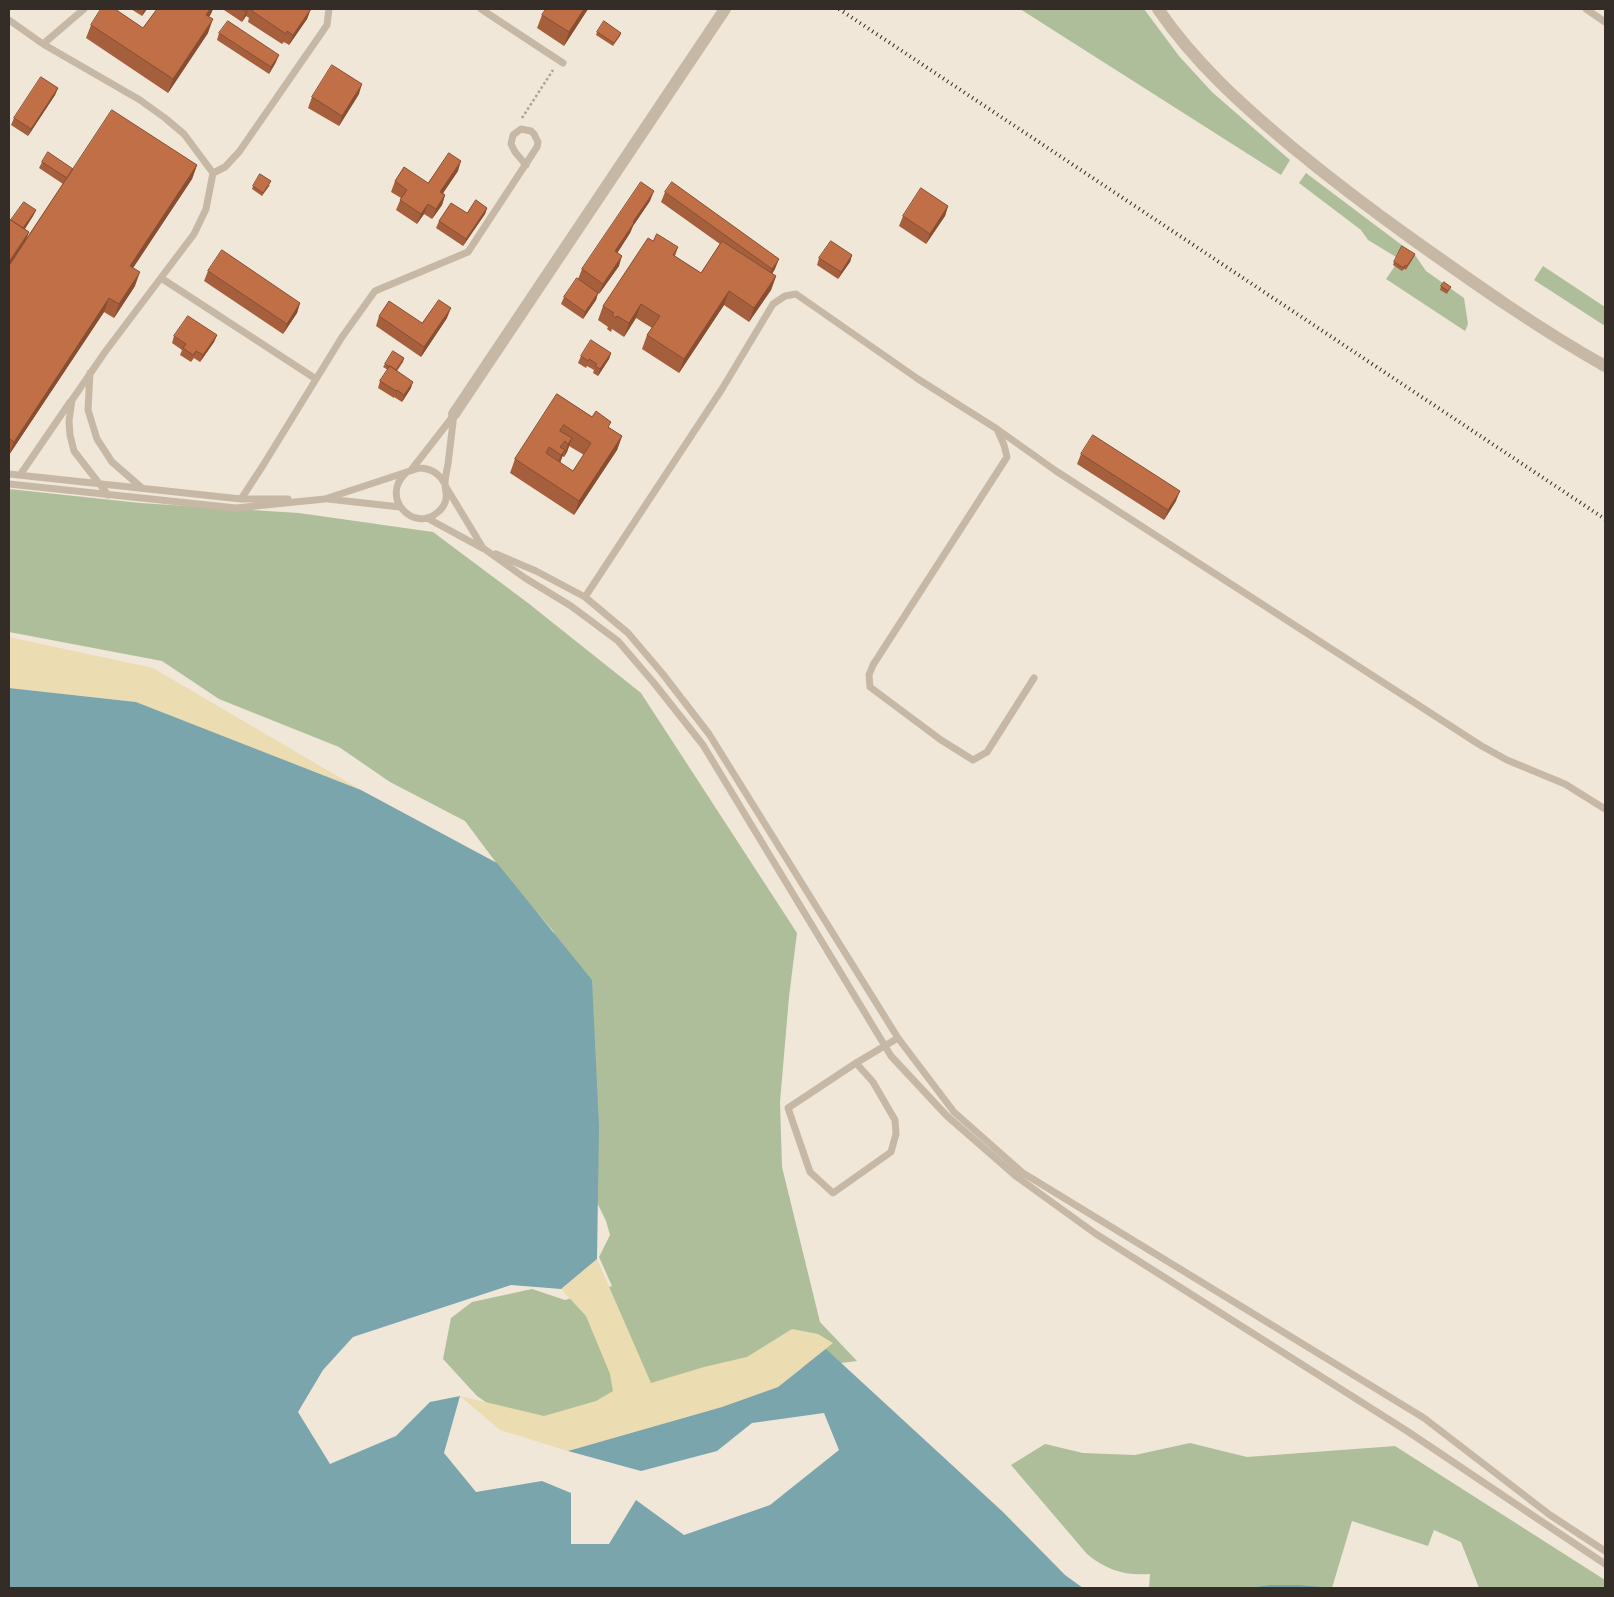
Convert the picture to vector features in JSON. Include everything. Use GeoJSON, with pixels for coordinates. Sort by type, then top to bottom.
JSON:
{"type":"FeatureCollection","features":[{"type":"Feature","properties":{"kind":"street"},"geometry":{"type":"LineString","coordinates":[[454,414],[725,9]]}},
{"type":"Feature","properties":{"kind":"street"},"geometry":{"type":"LineString","coordinates":[[1158,9],[1185,45],[1230,94],[1255,117],[1346,191],[1520,314],[1605,366]]}},
{"type":"Feature","properties":{"kind":"lane"},"geometry":{"type":"LineString","coordinates":[[43,44],[84,9]]}},
{"type":"Feature","properties":{"kind":"lane"},"geometry":{"type":"LineString","coordinates":[[213,173],[225,167],[239,152],[327,25],[330,9]]}},
{"type":"Feature","properties":{"kind":"lane"},"geometry":{"type":"LineString","coordinates":[[481,9],[563,63]]}},
{"type":"Feature","properties":{"kind":"lane"},"geometry":{"type":"LineString","coordinates":[[1586,9],[1605,22]]}},
{"type":"Feature","properties":{"kind":"lane"},"geometry":{"type":"LineString","coordinates":[[9,20],[43,44],[140,100],[165,118],[184,134],[213,173],[206,210],[194,234],[90,373],[20,475]]}},
{"type":"Feature","properties":{"kind":"lane"},"geometry":{"type":"LineString","coordinates":[[241,499],[342,337],[374,291],[468,252],[526,165],[537,147],[537,138],[531,131],[521,129],[514,135],[511,144],[526,165]]}},
{"type":"Feature","properties":{"kind":"lane"},"geometry":{"type":"LineString","coordinates":[[161,278],[316,379]]}},
{"type":"Feature","properties":{"kind":"lane"},"geometry":{"type":"LineString","coordinates":[[585,597],[722,389],[774,304],[785,296],[796,294],[918,379],[997,429],[1056,471],[1480,745],[1507,760],[1565,784],[1605,809]]}},
{"type":"Feature","properties":{"kind":"lane"},"geometry":{"type":"LineString","coordinates":[[90,373],[88,410],[97,439],[112,462],[142,488]]}},
{"type":"Feature","properties":{"kind":"lane"},"geometry":{"type":"LineString","coordinates":[[72,400],[69,421],[74,450],[108,495]]}},
{"type":"Feature","properties":{"kind":"lane"},"geometry":{"type":"LineString","coordinates":[[454,414],[446,500],[439,512],[427,518],[412,517],[400,507],[397,500],[398,484],[454,414]]}},
{"type":"Feature","properties":{"kind":"lane"},"geometry":{"type":"LineString","coordinates":[[997,429],[1007,457],[873,665],[868,682],[870,687],[941,740],[973,760],[987,752],[1034,678]]}},
{"type":"Feature","properties":{"kind":"lane"},"geometry":{"type":"LineString","coordinates":[[9,484],[236,508],[325,499],[410,471],[425,468],[432,470],[442,478],[483,548],[525,578],[571,606],[618,641],[654,683],[703,745],[891,1056],[947,1116],[1017,1178],[1096,1234],[1407,1431],[1605,1564]]}},
{"type":"Feature","properties":{"kind":"lane"},"geometry":{"type":"LineString","coordinates":[[9,474],[71,479],[99,484],[241,499],[325,499],[400,507]]}},
{"type":"Feature","properties":{"kind":"lane"},"geometry":{"type":"LineString","coordinates":[[427,518],[483,548],[536,571],[585,597],[628,634],[662,673],[709,734],[898,1038],[954,1112],[1023,1173],[1424,1418],[1550,1516],[1605,1551]]}},
{"type":"Feature","properties":{"kind":"lane"},"geometry":{"type":"LineString","coordinates":[[856,1063],[873,1082],[895,1120],[896,1134],[891,1152],[833,1194],[810,1172],[788,1108],[856,1063],[898,1038]]}},
{"type":"Feature","properties":{"kind":"path"},"geometry":{"type":"LineString","coordinates":[[519,121],[555,68]]}},
{"type":"Feature","properties":{"kind":"green space"},"geometry":{"type":"Polygon","coordinates":[[[1020,9],[1144,9],[1179,56],[1212,92],[1290,160],[1281,175],[1020,9]]]}},
{"type":"Feature","properties":{"kind":"green space"},"geometry":{"type":"Polygon","coordinates":[[[1306,173],[1403,246],[1396,257],[1368,240],[1361,230],[1299,183],[1306,173]]]}},
{"type":"Feature","properties":{"kind":"green space"},"geometry":{"type":"Polygon","coordinates":[[[1415,255],[1426,271],[1464,298],[1468,324],[1465,331],[1386,279],[1395,266],[1406,270],[1415,255]]]}},
{"type":"Feature","properties":{"kind":"green space"},"geometry":{"type":"Polygon","coordinates":[[[1543,266],[1605,307],[1605,326],[1534,280],[1543,266]]]}},
{"type":"Feature","properties":{"kind":"green space"},"geometry":{"type":"Polygon","coordinates":[[[9,489],[140,503],[299,513],[433,532],[528,603],[641,693],[797,933],[789,997],[780,1102],[782,1167],[820,1322],[857,1361],[769,1372],[532,1434],[477,1396],[443,1359],[451,1318],[472,1302],[532,1289],[565,1300],[612,1286],[599,1257],[610,1235],[606,1221],[591,1190],[578,985],[553,931],[506,876],[465,821],[390,782],[339,747],[219,699],[162,661],[9,632],[9,489]]]}},
{"type":"Feature","properties":{"kind":"green space"},"geometry":{"type":"Polygon","coordinates":[[[1190,1443],[1247,1457],[1395,1446],[1605,1580],[1605,1588],[1479,1588],[1461,1542],[1434,1530],[1428,1546],[1352,1521],[1332,1588],[1285,1585],[1250,1588],[1149,1588],[1150,1574],[1132,1574],[1116,1571],[1094,1560],[1087,1554],[1011,1465],[1045,1444],[1083,1453],[1135,1455],[1190,1443]]]}},
{"type":"Feature","properties":{"kind":"sand"},"geometry":{"type":"Polygon","coordinates":[[[9,637],[153,668],[361,790],[136,702],[9,688],[9,637]]]}},
{"type":"Feature","properties":{"kind":"sand"},"geometry":{"type":"Polygon","coordinates":[[[597,1259],[651,1383],[704,1367],[747,1357],[792,1329],[818,1334],[833,1343],[778,1387],[722,1407],[568,1451],[500,1430],[460,1396],[544,1416],[596,1401],[613,1391],[610,1374],[586,1316],[561,1289],[597,1259]]]}},
{"type":"Feature","properties":{"kind":"water"},"geometry":{"type":"Polygon","coordinates":[[[9,688],[136,702],[361,790],[497,863],[592,980],[599,1126],[597,1259],[561,1289],[511,1285],[353,1337],[323,1370],[298,1412],[330,1464],[396,1436],[430,1402],[460,1396],[444,1453],[476,1492],[542,1481],[571,1493],[571,1544],[609,1544],[636,1500],[684,1535],[770,1505],[839,1450],[824,1413],[752,1423],[717,1451],[641,1471],[568,1451],[722,1407],[778,1387],[826,1349],[1003,1512],[1065,1575],[1083,1588],[9,1588],[9,688]]]}},
{"type":"Feature","properties":{"kind":"water"},"geometry":{"type":"Polygon","coordinates":[[[1270,1585],[1299,1585],[1332,1588],[1250,1588],[1270,1585]]]}},
{"type":"Feature","properties":{"kind":"building"},"geometry":{"type":"Polygon","coordinates":[[[101,9],[115,9],[143,28],[157,9],[210,9],[206,15],[213,19],[173,79],[91,25],[101,9]]]}},
{"type":"Feature","properties":{"kind":"building"},"geometry":{"type":"Polygon","coordinates":[[[254,9],[311,9],[293,35],[287,31],[286,34],[252,11],[254,9]]]}},
{"type":"Feature","properties":{"kind":"building"},"geometry":{"type":"Polygon","coordinates":[[[546,9],[584,9],[569,32],[542,15],[546,9]]]}},
{"type":"Feature","properties":{"kind":"building"},"geometry":{"type":"Polygon","coordinates":[[[228,21],[279,55],[271,67],[219,33],[228,21]]]}},
{"type":"Feature","properties":{"kind":"building"},"geometry":{"type":"Polygon","coordinates":[[[604,21],[621,33],[614,43],[597,32],[604,21]]]}},
{"type":"Feature","properties":{"kind":"building"},"geometry":{"type":"Polygon","coordinates":[[[332,65],[362,84],[342,116],[312,97],[332,65]]]}},
{"type":"Feature","properties":{"kind":"building"},"geometry":{"type":"Polygon","coordinates":[[[41,77],[58,88],[31,129],[14,118],[41,77]]]}},
{"type":"Feature","properties":{"kind":"building"},"geometry":{"type":"Polygon","coordinates":[[[112,110],[197,165],[130,266],[140,272],[119,304],[109,298],[14,442],[9,438],[9,266],[112,110]]]}},
{"type":"Feature","properties":{"kind":"building"},"geometry":{"type":"Polygon","coordinates":[[[48,152],[73,169],[67,178],[42,162],[48,152]]]}},
{"type":"Feature","properties":{"kind":"building"},"geometry":{"type":"Polygon","coordinates":[[[449,153],[461,161],[440,192],[445,195],[436,209],[428,204],[421,214],[400,200],[407,190],[395,181],[404,167],[428,183],[449,153]]]}},
{"type":"Feature","properties":{"kind":"building"},"geometry":{"type":"Polygon","coordinates":[[[260,174],[271,181],[263,193],[253,186],[260,174]]]}},
{"type":"Feature","properties":{"kind":"building"},"geometry":{"type":"Polygon","coordinates":[[[641,182],[654,191],[615,251],[622,256],[603,284],[582,269],[641,182]]]}},
{"type":"Feature","properties":{"kind":"building"},"geometry":{"type":"Polygon","coordinates":[[[672,182],[779,259],[772,269],[665,192],[672,182]]]}},
{"type":"Feature","properties":{"kind":"building"},"geometry":{"type":"Polygon","coordinates":[[[921,188],[948,206],[930,234],[903,216],[921,188]]]}},
{"type":"Feature","properties":{"kind":"building"},"geometry":{"type":"Polygon","coordinates":[[[476,200],[487,208],[466,239],[439,221],[451,203],[467,213],[476,200]]]}},
{"type":"Feature","properties":{"kind":"building"},"geometry":{"type":"Polygon","coordinates":[[[24,202],[36,210],[23,228],[11,220],[24,202]]]}},
{"type":"Feature","properties":{"kind":"building"},"geometry":{"type":"Polygon","coordinates":[[[9,219],[29,232],[9,262],[9,219]]]}},
{"type":"Feature","properties":{"kind":"building"},"geometry":{"type":"Polygon","coordinates":[[[657,234],[678,247],[673,255],[701,273],[722,241],[776,276],[754,308],[729,291],[684,359],[647,335],[660,316],[641,304],[629,323],[617,316],[616,318],[612,315],[614,313],[603,306],[648,238],[653,241],[657,234]]]}},
{"type":"Feature","properties":{"kind":"building"},"geometry":{"type":"Polygon","coordinates":[[[831,241],[852,255],[841,272],[819,258],[831,241]]]}},
{"type":"Feature","properties":{"kind":"building"},"geometry":{"type":"Polygon","coordinates":[[[1402,246],[1415,254],[1404,268],[1394,262],[1402,246]]]}},
{"type":"Feature","properties":{"kind":"building"},"geometry":{"type":"Polygon","coordinates":[[[222,250],[300,303],[287,324],[208,271],[222,250]]]}},
{"type":"Feature","properties":{"kind":"building"},"geometry":{"type":"Polygon","coordinates":[[[577,278],[598,293],[585,312],[564,297],[577,278]]]}},
{"type":"Feature","properties":{"kind":"building"},"geometry":{"type":"Polygon","coordinates":[[[1444,282],[1451,287],[1448,291],[1441,286],[1444,282]]]}},
{"type":"Feature","properties":{"kind":"building"},"geometry":{"type":"Polygon","coordinates":[[[439,300],[451,308],[424,347],[379,316],[389,301],[422,323],[439,300]]]}},
{"type":"Feature","properties":{"kind":"building"},"geometry":{"type":"Polygon","coordinates":[[[188,316],[217,335],[203,355],[196,351],[193,355],[183,348],[186,344],[174,336],[188,316]]]}},
{"type":"Feature","properties":{"kind":"building"},"geometry":{"type":"Polygon","coordinates":[[[591,340],[611,353],[600,369],[595,366],[597,364],[581,356],[591,340]]]}},
{"type":"Feature","properties":{"kind":"building"},"geometry":{"type":"Polygon","coordinates":[[[393,351],[404,358],[396,370],[385,364],[393,351]]]}},
{"type":"Feature","properties":{"kind":"building"},"geometry":{"type":"Polygon","coordinates":[[[390,366],[413,382],[404,395],[380,381],[390,366]]]}},
{"type":"Feature","properties":{"kind":"building"},"geometry":{"type":"Polygon","coordinates":[[[557,394],[592,417],[596,411],[611,422],[608,427],[622,436],[579,501],[515,459],[557,394]],[[564,425],[560,431],[572,438],[568,444],[565,441],[560,447],[565,450],[561,455],[549,447],[546,453],[573,471],[591,443],[564,425]]]}},
{"type":"Feature","properties":{"kind":"building"},"geometry":{"type":"Polygon","coordinates":[[[1093,435],[1180,491],[1168,510],[1081,454],[1093,435]]]}},
{"type":"Feature","properties":{"kind":"railway"},"geometry":{"type":"LineString","coordinates":[[839,9],[1605,519]]}}]}
